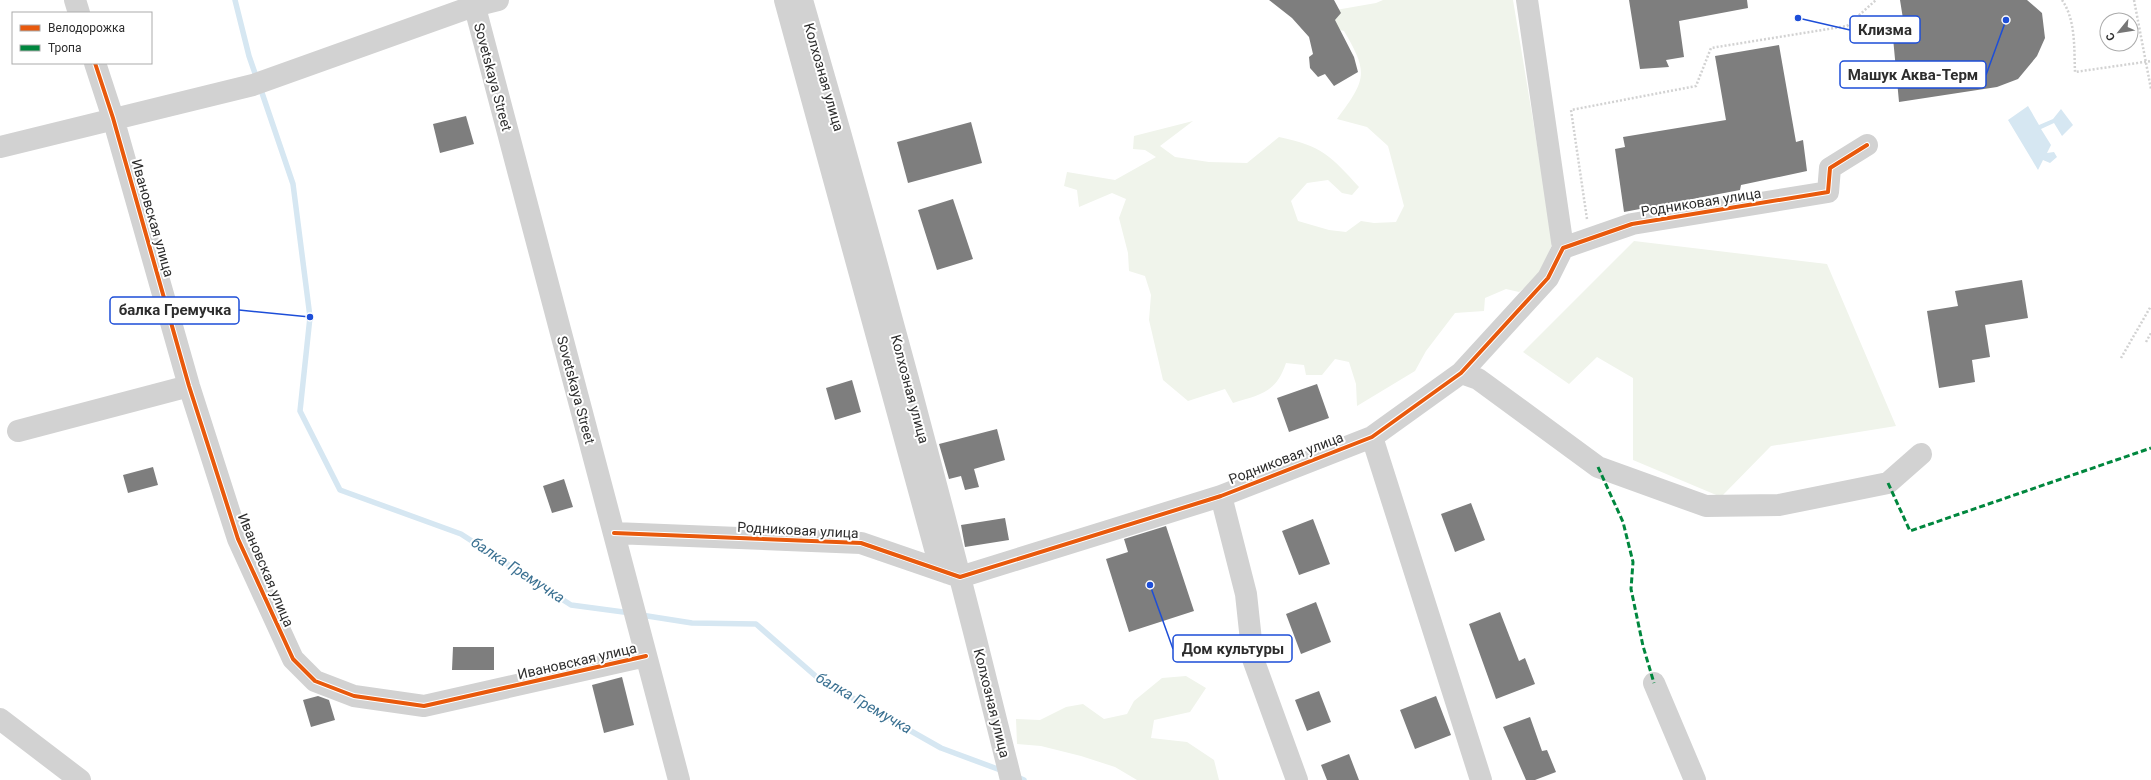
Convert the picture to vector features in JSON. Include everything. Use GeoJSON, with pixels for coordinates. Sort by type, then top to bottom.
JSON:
{"type":"FeatureCollection","features":[{"type":"Feature","properties":{"kind":"street"},"geometry":{"type":"LineString","coordinates":[[75,0],[79,12]]}},
{"type":"Feature","properties":{"kind":"street"},"geometry":{"type":"LineString","coordinates":[[0,147],[113,118],[253,85],[281,76],[474,3],[498,0]]}},
{"type":"Feature","properties":{"kind":"street","name":"Колхозная улица"},"geometry":{"type":"LineString","coordinates":[[785,0],[937,556],[954,575]]}},
{"type":"Feature","properties":{"kind":"street","name":"Колхозная улица"},"geometry":{"type":"LineString","coordinates":[[802,0],[843,143],[954,575],[1011,780]]}},
{"type":"Feature","properties":{"kind":"street"},"geometry":{"type":"LineString","coordinates":[[1527,0],[1563,248]]}},
{"type":"Feature","properties":{"kind":"street","name":"Sovetskaya Street"},"geometry":{"type":"LineString","coordinates":[[474,3],[679,780]]}},
{"type":"Feature","properties":{"kind":"street","name":"Ивановская улица"},"geometry":{"type":"LineString","coordinates":[[95,64],[113,118],[189,386],[238,539],[293,659],[315,681],[354,696],[424,706],[646,656]]}},
{"type":"Feature","properties":{"kind":"street","name":"Родниковая улица"},"geometry":{"type":"LineString","coordinates":[[614,532],[861,543],[954,575],[1220,496],[1372,437],[1461,373],[1548,278],[1563,248],[1632,224],[1828,192],[1830,168],[1868,145]]}},
{"type":"Feature","properties":{"kind":"street"},"geometry":{"type":"LineString","coordinates":[[1461,373],[1478,379],[1598,467],[1706,506],[1779,505],[1888,483],[1921,454]]}},
{"type":"Feature","properties":{"kind":"street"},"geometry":{"type":"LineString","coordinates":[[18,431],[189,386]]}},
{"type":"Feature","properties":{"kind":"street"},"geometry":{"type":"LineString","coordinates":[[1372,437],[1481,780]]}},
{"type":"Feature","properties":{"kind":"street","name":"Родниковая улица"},"geometry":{"type":"LineString","coordinates":[[1220,496],[1246,594],[1254,659],[1297,780]]}},
{"type":"Feature","properties":{"kind":"street"},"geometry":{"type":"LineString","coordinates":[[1654,683],[1695,780]]}},
{"type":"Feature","properties":{"kind":"street"},"geometry":{"type":"LineString","coordinates":[[0,719],[80,780]]}},
{"type":"Feature","properties":{"kind":"path"},"geometry":{"type":"LineString","coordinates":[[1589,239],[1571,110],[1696,86],[1711,48],[1847,26],[1876,0]]}},
{"type":"Feature","properties":{"kind":"path"},"geometry":{"type":"LineString","coordinates":[[2062,0],[2066,5],[2073,31],[2075,72],[2151,61]]}},
{"type":"Feature","properties":{"kind":"path"},"geometry":{"type":"LineString","coordinates":[[2134,0],[2151,89]]}},
{"type":"Feature","properties":{"kind":"path"},"geometry":{"type":"LineString","coordinates":[[2121,358],[2151,306]]}},
{"type":"Feature","properties":{"kind":"path"},"geometry":{"type":"LineString","coordinates":[[2151,333],[2146,342],[2151,341]]}},
{"type":"Feature","properties":{"kind":"shaded area"},"geometry":{"type":"Polygon","coordinates":[[[1383,0],[1513,0],[1553,241],[1541,274],[1519,292],[1506,289],[1485,298],[1484,311],[1455,313],[1426,351],[1415,371],[1357,406],[1356,384],[1349,362],[1335,359],[1322,375],[1306,375],[1304,365],[1286,363],[1277,381],[1266,391],[1233,403],[1225,389],[1188,401],[1163,380],[1149,320],[1151,295],[1145,276],[1129,271],[1128,253],[1119,218],[1126,199],[1112,193],[1079,207],[1077,190],[1064,186],[1067,172],[1115,180],[1156,157],[1145,150],[1133,149],[1134,136],[1193,121],[1160,146],[1175,157],[1209,162],[1247,163],[1279,137],[1294,140],[1306,144],[1325,154],[1341,167],[1359,187],[1352,195],[1342,193],[1328,180],[1307,183],[1291,201],[1298,221],[1329,230],[1346,232],[1361,221],[1374,223],[1396,222],[1404,206],[1388,146],[1367,127],[1337,119],[1354,95],[1359,85],[1361,76],[1358,57],[1344,31],[1332,28],[1330,11],[1376,3],[1383,0]]]}},
{"type":"Feature","properties":{"kind":"shaded area"},"geometry":{"type":"Polygon","coordinates":[[[1634,241],[1827,264],[1896,426],[1771,446],[1721,497],[1633,460],[1633,378],[1597,357],[1569,384],[1523,352],[1634,241]]]}},
{"type":"Feature","properties":{"kind":"shaded area"},"geometry":{"type":"Polygon","coordinates":[[[1186,676],[1206,688],[1190,712],[1154,720],[1151,738],[1187,742],[1214,760],[1219,780],[1137,780],[1115,767],[1081,756],[1041,746],[1017,744],[1016,719],[1040,720],[1066,707],[1083,704],[1104,719],[1127,714],[1134,701],[1162,678],[1186,676]]]}},
{"type":"Feature","properties":{"kind":"water"},"geometry":{"type":"Polygon","coordinates":[[[2028,106],[2039,125],[2053,119],[2061,109],[2073,125],[2062,136],[2054,123],[2041,129],[2051,145],[2047,153],[2054,152],[2057,157],[2050,163],[2043,160],[2038,170],[2008,120],[2028,106]]]}},
{"type":"Feature","properties":{"kind":"building"},"geometry":{"type":"Polygon","coordinates":[[[1269,0],[1334,0],[1341,13],[1335,20],[1354,57],[1358,72],[1334,86],[1325,74],[1318,77],[1310,68],[1309,57],[1313,54],[1309,37],[1292,18],[1269,0]]]}},
{"type":"Feature","properties":{"kind":"building"},"geometry":{"type":"Polygon","coordinates":[[[1629,0],[1747,0],[1748,8],[1679,21],[1684,57],[1666,60],[1669,67],[1640,69],[1629,0]]]}},
{"type":"Feature","properties":{"kind":"building"},"geometry":{"type":"Polygon","coordinates":[[[1900,0],[2027,0],[2042,13],[2045,38],[2037,56],[2018,79],[1997,87],[1899,102],[1892,27],[1904,25],[1900,0]]]}},
{"type":"Feature","properties":{"kind":"building"},"geometry":{"type":"Polygon","coordinates":[[[1779,45],[1796,142],[1803,140],[1807,171],[1741,185],[1740,190],[1624,212],[1615,149],[1625,147],[1623,137],[1726,120],[1715,56],[1779,45]]]}},
{"type":"Feature","properties":{"kind":"building"},"geometry":{"type":"Polygon","coordinates":[[[466,116],[474,144],[440,153],[433,124],[466,116]]]}},
{"type":"Feature","properties":{"kind":"building"},"geometry":{"type":"Polygon","coordinates":[[[971,122],[982,163],[908,183],[897,142],[971,122]]]}},
{"type":"Feature","properties":{"kind":"building"},"geometry":{"type":"Polygon","coordinates":[[[953,199],[973,259],[937,270],[918,210],[953,199]]]}},
{"type":"Feature","properties":{"kind":"building"},"geometry":{"type":"Polygon","coordinates":[[[2022,280],[2028,318],[1985,325],[1990,357],[1972,360],[1975,382],[1939,388],[1927,311],[1958,306],[1955,291],[2022,280]]]}},
{"type":"Feature","properties":{"kind":"building"},"geometry":{"type":"Polygon","coordinates":[[[852,380],[861,412],[835,420],[826,388],[852,380]]]}},
{"type":"Feature","properties":{"kind":"building"},"geometry":{"type":"Polygon","coordinates":[[[1317,384],[1329,418],[1289,432],[1277,398],[1317,384]]]}},
{"type":"Feature","properties":{"kind":"building"},"geometry":{"type":"Polygon","coordinates":[[[997,429],[1005,460],[974,469],[979,487],[965,490],[961,476],[949,479],[939,444],[997,429]]]}},
{"type":"Feature","properties":{"kind":"building"},"geometry":{"type":"Polygon","coordinates":[[[153,467],[158,485],[128,493],[123,475],[153,467]]]}},
{"type":"Feature","properties":{"kind":"building"},"geometry":{"type":"Polygon","coordinates":[[[564,479],[573,507],[552,513],[543,486],[564,479]]]}},
{"type":"Feature","properties":{"kind":"building"},"geometry":{"type":"Polygon","coordinates":[[[1471,503],[1485,540],[1455,552],[1441,514],[1471,503]]]}},
{"type":"Feature","properties":{"kind":"building"},"geometry":{"type":"Polygon","coordinates":[[[1005,518],[1009,540],[965,547],[961,525],[1005,518]]]}},
{"type":"Feature","properties":{"kind":"building"},"geometry":{"type":"Polygon","coordinates":[[[1313,519],[1330,564],[1299,575],[1282,531],[1313,519]]]}},
{"type":"Feature","properties":{"kind":"building"},"geometry":{"type":"Polygon","coordinates":[[[1166,526],[1194,611],[1129,632],[1106,559],[1128,552],[1124,539],[1166,526]]]}},
{"type":"Feature","properties":{"kind":"building"},"geometry":{"type":"Polygon","coordinates":[[[1316,602],[1331,642],[1301,654],[1286,614],[1316,602]]]}},
{"type":"Feature","properties":{"kind":"building"},"geometry":{"type":"Polygon","coordinates":[[[1500,612],[1519,661],[1525,658],[1535,684],[1496,699],[1469,624],[1500,612]]]}},
{"type":"Feature","properties":{"kind":"building"},"geometry":{"type":"Polygon","coordinates":[[[453,647],[494,647],[494,670],[452,670],[453,647]]]}},
{"type":"Feature","properties":{"kind":"building"},"geometry":{"type":"Polygon","coordinates":[[[622,677],[634,725],[604,733],[592,685],[622,677]]]}},
{"type":"Feature","properties":{"kind":"building"},"geometry":{"type":"Polygon","coordinates":[[[1319,691],[1331,722],[1307,731],[1295,700],[1319,691]]]}},
{"type":"Feature","properties":{"kind":"building"},"geometry":{"type":"Polygon","coordinates":[[[318,696],[329,700],[335,720],[311,727],[303,700],[318,696]]]}},
{"type":"Feature","properties":{"kind":"building"},"geometry":{"type":"Polygon","coordinates":[[[1436,696],[1451,735],[1415,749],[1400,710],[1436,696]]]}},
{"type":"Feature","properties":{"kind":"building"},"geometry":{"type":"Polygon","coordinates":[[[1530,717],[1542,751],[1547,750],[1556,772],[1535,780],[1526,780],[1503,727],[1530,717]]]}},
{"type":"Feature","properties":{"kind":"building"},"geometry":{"type":"Polygon","coordinates":[[[1349,754],[1359,780],[1327,780],[1321,765],[1349,754]]]}},
{"type":"Feature","properties":{"kind":"waterway","name":"балка Гремучка"},"geometry":{"type":"LineString","coordinates":[[235,0],[249,56],[257,79]]}},
{"type":"Feature","properties":{"kind":"waterway","name":"балка Гремучка"},"geometry":{"type":"LineString","coordinates":[[260,87],[293,184],[310,317],[300,411],[340,490],[461,534],[571,605],[631,613]]}},
{"type":"Feature","properties":{"kind":"waterway","name":"балка Гремучка"},"geometry":{"type":"LineString","coordinates":[[641,615],[692,623],[756,624],[819,679],[941,748],[1003,771]]}},
{"type":"Feature","properties":{"kind":"waterway","name":"балка Гремучка"},"geometry":{"type":"LineString","coordinates":[[1015,776],[1024,780]]}},
{"type":"Feature","properties":{"kind":"marked path"},"geometry":{"type":"LineString","coordinates":[[1888,483],[1910,531],[2151,448]]}},
{"type":"Feature","properties":{"kind":"marked path"},"geometry":{"type":"LineString","coordinates":[[1598,467],[1623,522],[1633,562],[1631,589],[1643,646],[1654,683]]}},
{"type":"Feature","properties":{"kind":"cycle path"},"geometry":{"type":"LineString","coordinates":[[95,64],[113,118],[189,386],[238,539],[293,659],[315,681],[354,696],[424,706],[646,656]]}},
{"type":"Feature","properties":{"kind":"cycle path"},"geometry":{"type":"LineString","coordinates":[[614,533],[861,543],[960,577],[1221,496],[1372,437],[1461,373],[1548,278],[1563,248],[1632,224],[1828,192],[1830,168],[1867,145]]}},
{"type":"Feature","properties":{"kind":"place","name":"Клизма"},"geometry":{"type":"Point","coordinates":[1798,18]}},
{"type":"Feature","properties":{"kind":"place","name":"Машук Аква-Терм"},"geometry":{"type":"Point","coordinates":[2006,20]}},
{"type":"Feature","properties":{"kind":"place","name":"балка Гремучка"},"geometry":{"type":"Point","coordinates":[310,317]}},
{"type":"Feature","properties":{"kind":"place","name":"Дом культуры"},"geometry":{"type":"Point","coordinates":[1150,585]}}]}
